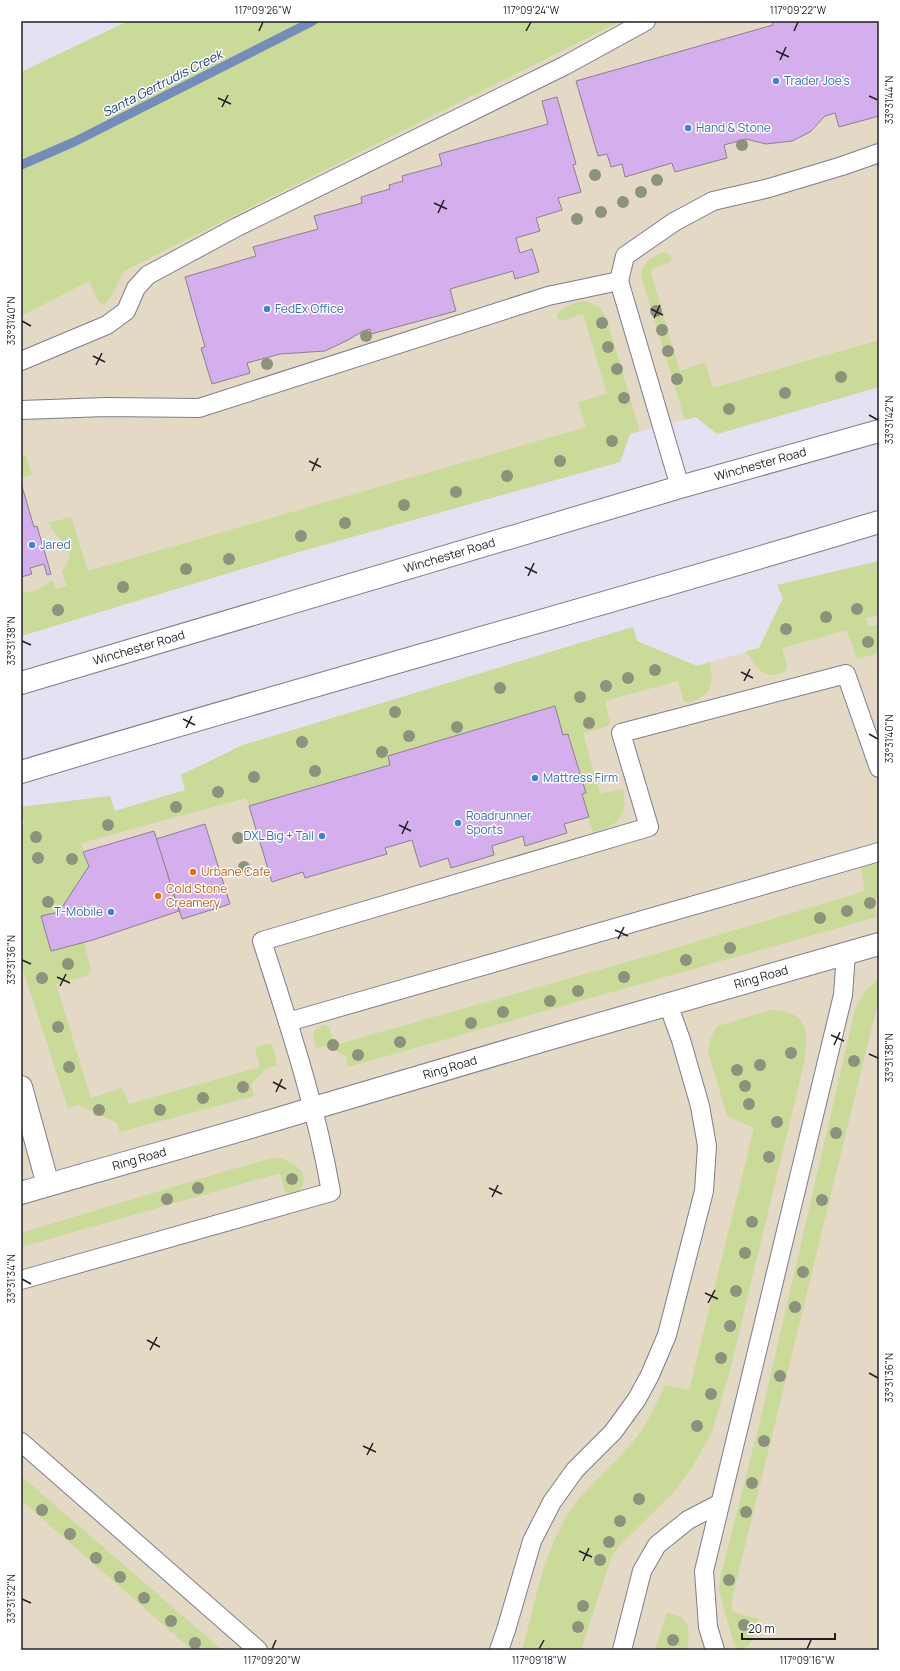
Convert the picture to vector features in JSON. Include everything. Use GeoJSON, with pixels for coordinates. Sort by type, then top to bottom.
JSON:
{"type":"FeatureCollection","features":[{"type":"Feature","properties":{"kind":"main road","name":"Winchester Road"},"geometry":{"type":"LineString","coordinates":[[21,683],[680,487],[879,432]]}},
{"type":"Feature","properties":{"kind":"main road"},"geometry":{"type":"LineString","coordinates":[[21,772],[137,737],[704,575],[879,522]]}},
{"type":"Feature","properties":{"kind":"main road","name":"Ring Road"},"geometry":{"type":"LineString","coordinates":[[21,1193],[314,1108],[479,1058],[558,1037],[879,944]]}},
{"type":"Feature","properties":{"kind":"main road"},"geometry":{"type":"LineString","coordinates":[[21,1088],[48,1185]]}},
{"type":"Feature","properties":{"kind":"lane"},"geometry":{"type":"LineString","coordinates":[[21,361],[107,325],[126,311],[136,288],[148,275],[244,224],[564,66],[646,21]]}},
{"type":"Feature","properties":{"kind":"lane"},"geometry":{"type":"LineString","coordinates":[[680,487],[619,281],[625,256],[674,222],[713,201],[776,186],[879,153]]}},
{"type":"Feature","properties":{"kind":"lane"},"geometry":{"type":"LineString","coordinates":[[21,410],[106,407],[198,408],[548,296],[619,281]]}},
{"type":"Feature","properties":{"kind":"lane"},"geometry":{"type":"LineString","coordinates":[[21,1280],[331,1192],[323,1145],[314,1108],[262,941],[649,827],[621,733],[846,674],[879,768]]}},
{"type":"Feature","properties":{"kind":"lane"},"geometry":{"type":"LineString","coordinates":[[288,1022],[879,852]]}},
{"type":"Feature","properties":{"kind":"lane"},"geometry":{"type":"LineString","coordinates":[[715,1650],[708,1627],[704,1571],[843,995],[846,953]]}},
{"type":"Feature","properties":{"kind":"lane"},"geometry":{"type":"LineString","coordinates":[[499,1650],[532,1541],[552,1502],[575,1470],[613,1432],[637,1399],[650,1375],[664,1342],[704,1191],[707,1146],[700,1106],[681,1040],[668,1004]]}},
{"type":"Feature","properties":{"kind":"lane"},"geometry":{"type":"LineString","coordinates":[[21,1442],[258,1650]]}},
{"type":"Feature","properties":{"kind":"lane"},"geometry":{"type":"LineString","coordinates":[[622,1650],[642,1571],[656,1545],[688,1520],[719,1504]]}},
{"type":"Feature","properties":{"kind":"shaded area"},"geometry":{"type":"Polygon","coordinates":[[[579,21],[879,21],[879,387],[717,434],[695,417],[630,434],[620,462],[295,553],[21,636],[21,299],[579,21]]]}},
{"type":"Feature","properties":{"kind":"shaded area"},"geometry":{"type":"Polygon","coordinates":[[[879,561],[879,1650],[21,1650],[21,829],[24,822],[21,815],[21,807],[110,796],[115,811],[185,790],[181,775],[243,745],[633,627],[637,641],[697,666],[759,648],[783,598],[777,585],[879,561]]]}},
{"type":"Feature","properties":{"kind":"green space"},"geometry":{"type":"Polygon","coordinates":[[[128,21],[621,21],[124,271],[112,296],[105,304],[99,303],[89,281],[21,316],[21,72],[128,21]]]}},
{"type":"Feature","properties":{"kind":"green space"},"geometry":{"type":"Polygon","coordinates":[[[663,252],[668,253],[672,258],[670,262],[650,270],[680,371],[705,362],[713,388],[879,340],[879,387],[717,434],[696,417],[685,420],[641,276],[641,271],[645,264],[663,252]]]}},
{"type":"Feature","properties":{"kind":"green space"},"geometry":{"type":"Polygon","coordinates":[[[584,301],[597,306],[606,317],[640,431],[630,434],[620,462],[295,553],[21,636],[21,591],[31,592],[40,589],[47,583],[53,581],[56,589],[67,586],[62,571],[68,562],[70,554],[48,523],[71,517],[88,571],[586,427],[578,402],[607,394],[583,314],[561,321],[557,318],[558,314],[564,308],[584,301]]]}},
{"type":"Feature","properties":{"kind":"green space"},"geometry":{"type":"Polygon","coordinates":[[[26,456],[32,474],[21,478],[21,457],[26,456]]]}},
{"type":"Feature","properties":{"kind":"green space"},"geometry":{"type":"Polygon","coordinates":[[[879,561],[879,615],[866,618],[869,627],[879,624],[879,653],[857,659],[847,630],[782,648],[787,666],[785,671],[778,674],[766,674],[757,668],[746,651],[759,648],[783,598],[777,585],[879,561]]]}},
{"type":"Feature","properties":{"kind":"green space"},"geometry":{"type":"Polygon","coordinates":[[[633,627],[637,641],[697,666],[710,662],[712,682],[704,695],[692,702],[684,702],[678,681],[605,701],[610,722],[608,726],[583,733],[600,794],[623,789],[624,806],[623,813],[620,818],[615,823],[602,830],[593,833],[582,794],[586,793],[569,734],[563,735],[555,706],[388,756],[390,765],[249,806],[246,798],[81,843],[89,866],[59,912],[42,916],[84,942],[91,971],[87,976],[56,984],[91,1098],[122,1088],[129,1104],[260,1067],[255,1049],[265,1044],[271,1044],[274,1049],[276,1066],[267,1068],[251,1084],[254,1096],[120,1132],[117,1123],[79,1105],[68,1108],[21,964],[21,829],[24,822],[21,815],[21,807],[110,796],[115,811],[185,790],[181,775],[243,745],[633,627]]]}},
{"type":"Feature","properties":{"kind":"green space"},"geometry":{"type":"Polygon","coordinates":[[[865,864],[879,864],[879,896],[874,903],[876,917],[348,1067],[346,1056],[324,1046],[316,1048],[313,1032],[325,1025],[329,1027],[335,1045],[662,952],[865,891],[861,869],[865,864]]]}},
{"type":"Feature","properties":{"kind":"green space"},"geometry":{"type":"Polygon","coordinates":[[[879,981],[879,998],[733,1595],[731,1611],[758,1619],[755,1633],[751,1642],[745,1648],[741,1649],[734,1645],[719,1590],[721,1575],[760,1421],[855,1010],[867,989],[879,981]]]}},
{"type":"Feature","properties":{"kind":"green space"},"geometry":{"type":"Polygon","coordinates":[[[771,1010],[794,1015],[800,1019],[806,1033],[804,1063],[730,1370],[712,1432],[692,1467],[674,1492],[619,1546],[611,1558],[581,1650],[522,1650],[548,1555],[565,1520],[576,1503],[637,1437],[665,1385],[689,1390],[754,1128],[727,1116],[708,1051],[709,1044],[712,1035],[718,1026],[771,1010]]]}},
{"type":"Feature","properties":{"kind":"green space"},"geometry":{"type":"Polygon","coordinates":[[[280,1158],[292,1163],[301,1171],[303,1176],[302,1187],[297,1193],[290,1195],[285,1192],[280,1173],[21,1247],[21,1233],[226,1171],[269,1159],[280,1158]]]}},
{"type":"Feature","properties":{"kind":"green space"},"geometry":{"type":"Polygon","coordinates":[[[21,1476],[222,1650],[192,1650],[21,1500],[21,1476]]]}},
{"type":"Feature","properties":{"kind":"green space"},"geometry":{"type":"Polygon","coordinates":[[[667,1612],[681,1617],[685,1621],[689,1635],[687,1650],[655,1650],[667,1612]]]}},
{"type":"Feature","properties":{"kind":"building"},"geometry":{"type":"Polygon","coordinates":[[[772,21],[879,21],[879,116],[839,127],[835,113],[825,116],[810,132],[792,141],[766,144],[746,139],[724,145],[727,158],[675,172],[672,163],[625,177],[622,164],[611,167],[607,154],[598,156],[576,81],[773,25],[772,21]]]}},
{"type":"Feature","properties":{"kind":"building"},"geometry":{"type":"Polygon","coordinates":[[[557,97],[576,164],[573,165],[581,192],[558,198],[562,210],[536,218],[540,231],[516,238],[520,253],[532,249],[539,272],[515,279],[513,271],[450,289],[456,311],[371,334],[370,329],[363,331],[325,351],[280,354],[247,363],[250,373],[212,384],[201,348],[205,347],[185,277],[256,256],[253,247],[318,229],[314,216],[362,203],[361,197],[390,189],[389,185],[403,181],[402,176],[442,165],[439,154],[548,124],[542,101],[557,97]]]}},
{"type":"Feature","properties":{"kind":"building","name":"Jared"},"geometry":{"type":"Polygon","coordinates":[[[21,483],[34,527],[37,526],[51,574],[47,575],[44,564],[30,568],[32,574],[21,577],[21,483]]]}},
{"type":"Feature","properties":{"kind":"building"},"geometry":{"type":"Polygon","coordinates":[[[555,706],[563,735],[568,734],[586,793],[582,794],[589,817],[564,824],[567,833],[525,846],[523,836],[492,846],[494,855],[451,868],[448,858],[420,867],[412,840],[385,848],[387,854],[305,878],[303,872],[272,882],[249,806],[390,765],[388,756],[555,706]]]}},
{"type":"Feature","properties":{"kind":"building","name":"Urbane Cafe"},"geometry":{"type":"Polygon","coordinates":[[[205,824],[230,904],[182,919],[156,839],[205,824]]]}},
{"type":"Feature","properties":{"kind":"building"},"geometry":{"type":"Polygon","coordinates":[[[154,831],[179,911],[93,940],[51,951],[41,916],[59,912],[89,866],[83,852],[154,831]]]}},
{"type":"Feature","properties":{"kind":"waterway","name":"Santa Gertrudis Creek"},"geometry":{"type":"LineString","coordinates":[[21,165],[74,142],[313,21]]}},
{"type":"Feature","properties":{"kind":"place","name":"Trader Joe's"},"geometry":{"type":"Point","coordinates":[776,81]}},
{"type":"Feature","properties":{"kind":"place","name":"Hand & Stone"},"geometry":{"type":"Point","coordinates":[688,128]}},
{"type":"Feature","properties":{"kind":"place","name":"FedEx Office"},"geometry":{"type":"Point","coordinates":[267,309]}},
{"type":"Feature","properties":{"kind":"place","name":"Jared"},"geometry":{"type":"Point","coordinates":[32,545]}},
{"type":"Feature","properties":{"kind":"place","name":"Mattress Firm"},"geometry":{"type":"Point","coordinates":[535,778]}},
{"type":"Feature","properties":{"kind":"place","name":"Roadrunner Sports"},"geometry":{"type":"Point","coordinates":[458,823]}},
{"type":"Feature","properties":{"kind":"place","name":"DXL Big + Tall"},"geometry":{"type":"Point","coordinates":[322,836]}},
{"type":"Feature","properties":{"kind":"place","name":"Urbane Cafe"},"geometry":{"type":"Point","coordinates":[193,872]}},
{"type":"Feature","properties":{"kind":"place","name":"Cold Stone Creamery"},"geometry":{"type":"Point","coordinates":[158,896]}},
{"type":"Feature","properties":{"kind":"place","name":"T-Mobile"},"geometry":{"type":"Point","coordinates":[111,912]}}]}
